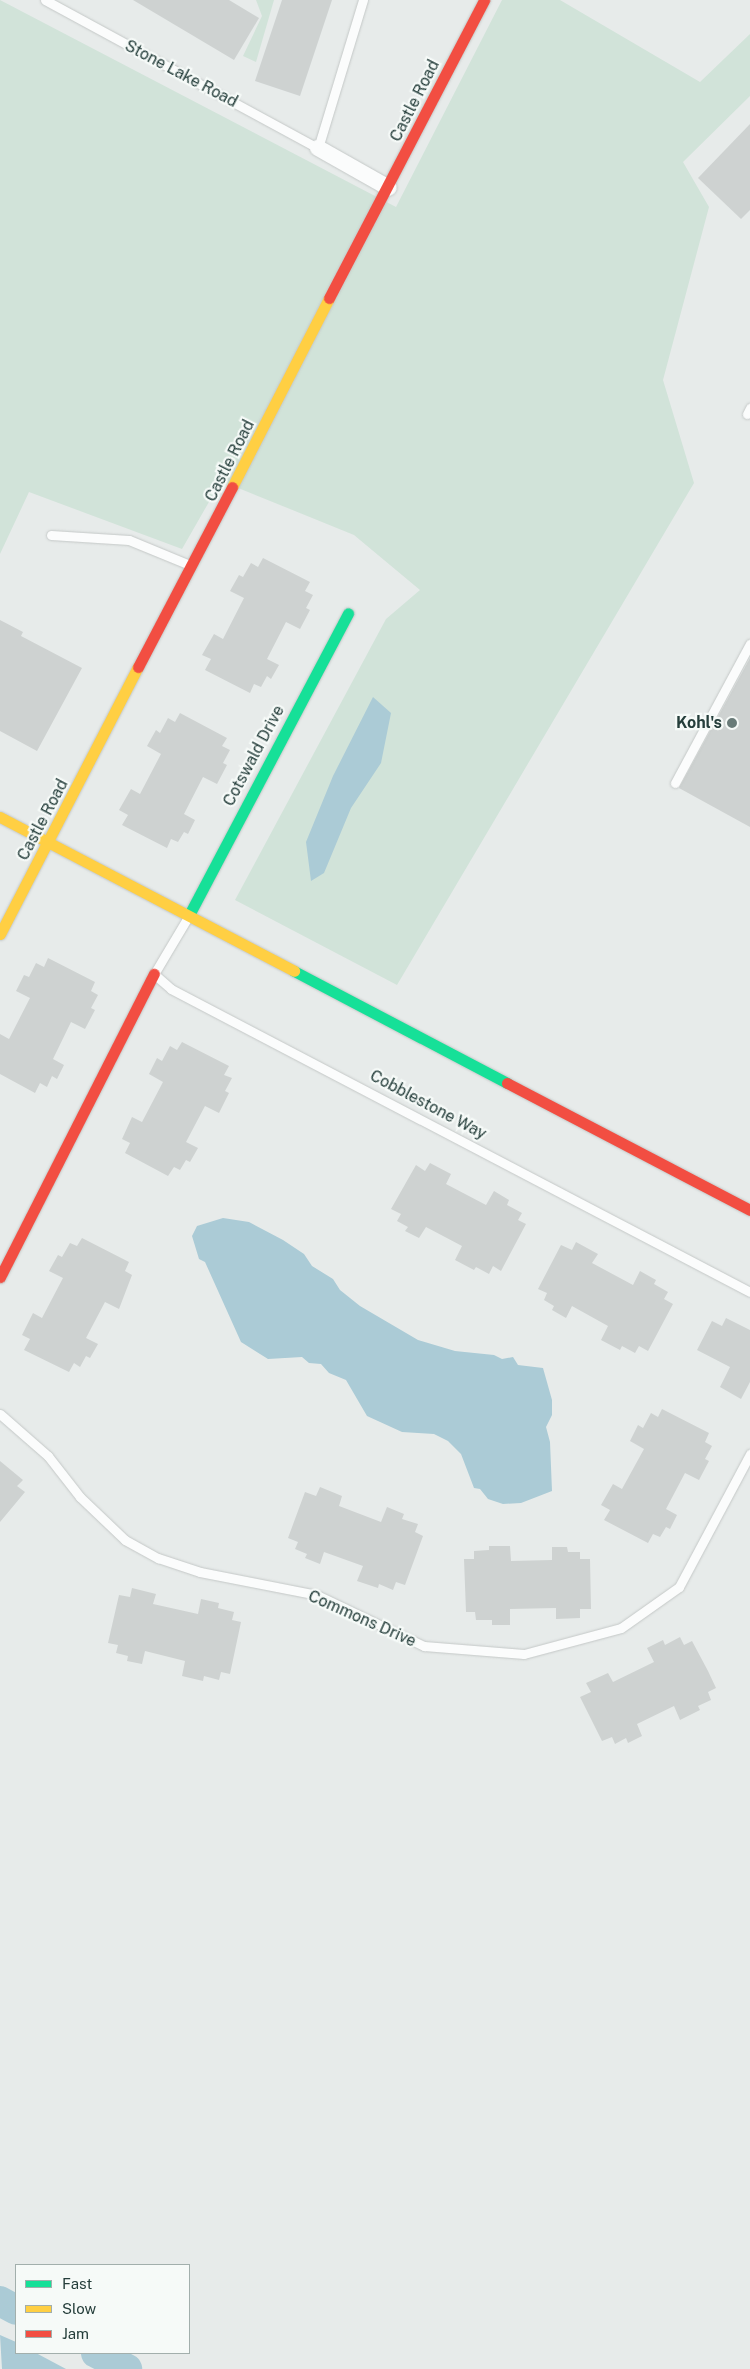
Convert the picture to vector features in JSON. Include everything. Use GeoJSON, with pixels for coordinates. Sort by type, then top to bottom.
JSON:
{"type":"FeatureCollection","features":[{"type":"Feature","properties":{"kind":"street","name":"Castle Road"},"geometry":{"type":"LineString","coordinates":[[0,934],[49,844],[389,188],[484,0]]}},
{"type":"Feature","properties":{"kind":"street","name":"Stone Lake Road"},"geometry":{"type":"LineString","coordinates":[[318,148],[389,188]]}},
{"type":"Feature","properties":{"kind":"street","name":"Cotswald Drive"},"geometry":{"type":"LineString","coordinates":[[189,915],[348,613]]}},
{"type":"Feature","properties":{"kind":"street"},"geometry":{"type":"LineString","coordinates":[[0,817],[750,1210]]}},
{"type":"Feature","properties":{"kind":"street"},"geometry":{"type":"LineString","coordinates":[[0,1277],[154,974]]}},
{"type":"Feature","properties":{"kind":"lane","name":"Stone Lake Road"},"geometry":{"type":"LineString","coordinates":[[45,0],[318,148]]}},
{"type":"Feature","properties":{"kind":"lane"},"geometry":{"type":"LineString","coordinates":[[318,148],[363,0]]}},
{"type":"Feature","properties":{"kind":"lane"},"geometry":{"type":"LineString","coordinates":[[50,535],[129,540],[193,566]]}},
{"type":"Feature","properties":{"kind":"lane"},"geometry":{"type":"LineString","coordinates":[[675,784],[750,644]]}},
{"type":"Feature","properties":{"kind":"lane"},"geometry":{"type":"LineString","coordinates":[[154,974],[189,915]]}},
{"type":"Feature","properties":{"kind":"lane","name":"Cobblestone Way"},"geometry":{"type":"LineString","coordinates":[[154,974],[171,989],[750,1292]]}},
{"type":"Feature","properties":{"kind":"lane","name":"Commons Drive"},"geometry":{"type":"LineString","coordinates":[[0,1414],[48,1456],[80,1497],[125,1540],[158,1558],[200,1572],[317,1595],[424,1646],[524,1654],[621,1628],[679,1587],[750,1454]]}},
{"type":"Feature","properties":{"kind":"green space"},"geometry":{"type":"Polygon","coordinates":[[[0,0],[396,207],[502,0],[560,0],[700,82],[750,34],[750,96],[683,162],[709,207],[663,380],[694,483],[397,985],[235,900],[386,619],[420,590],[354,535],[221,481],[182,549],[29,492],[0,554],[0,0]]]}},
{"type":"Feature","properties":{"kind":"green space"},"geometry":{"type":"Polygon","coordinates":[[[256,0],[274,0],[256,62],[243,56],[262,16],[256,0]]]}},
{"type":"Feature","properties":{"kind":"water"},"geometry":{"type":"Polygon","coordinates":[[[373,697],[391,713],[381,763],[351,808],[324,873],[311,881],[306,842],[333,776],[373,697]]]}},
{"type":"Feature","properties":{"kind":"water"},"geometry":{"type":"Polygon","coordinates":[[[223,1218],[249,1222],[283,1240],[304,1254],[312,1266],[333,1279],[340,1290],[360,1306],[418,1340],[455,1351],[494,1355],[502,1359],[513,1357],[518,1365],[543,1368],[552,1400],[552,1415],[546,1427],[550,1442],[552,1491],[521,1503],[503,1504],[488,1499],[480,1489],[474,1488],[461,1454],[448,1441],[434,1434],[402,1432],[367,1416],[346,1380],[329,1373],[321,1364],[309,1363],[302,1357],[268,1359],[241,1342],[205,1262],[199,1259],[192,1236],[197,1226],[223,1218]]]}},
{"type":"Feature","properties":{"kind":"water"},"geometry":{"type":"Polygon","coordinates":[[[0,2335],[15,2342],[15,2354],[38,2354],[66,2369],[2,2369],[0,2335]]]}},
{"type":"Feature","properties":{"kind":"building"},"geometry":{"type":"Polygon","coordinates":[[[133,0],[229,0],[259,18],[234,60],[133,0]]]}},
{"type":"Feature","properties":{"kind":"building"},"geometry":{"type":"Polygon","coordinates":[[[282,0],[332,0],[300,96],[255,81],[282,0]]]}},
{"type":"Feature","properties":{"kind":"building"},"geometry":{"type":"Polygon","coordinates":[[[750,124],[750,210],[741,219],[698,178],[750,124]]]}},
{"type":"Feature","properties":{"kind":"building"},"geometry":{"type":"Polygon","coordinates":[[[263,558],[310,582],[305,591],[313,595],[306,608],[310,610],[300,629],[286,622],[267,659],[279,665],[271,679],[267,676],[261,687],[254,684],[250,693],[205,670],[211,659],[202,655],[214,634],[223,639],[244,598],[230,591],[239,575],[243,577],[251,563],[258,567],[263,558]]]}},
{"type":"Feature","properties":{"kind":"building"},"geometry":{"type":"Polygon","coordinates":[[[0,620],[23,632],[21,636],[82,668],[37,751],[0,731],[0,620]]]}},
{"type":"Feature","properties":{"kind":"building","name":"Kohl's"},"geometry":{"type":"Polygon","coordinates":[[[750,658],[750,827],[679,788],[750,658]]]}},
{"type":"Feature","properties":{"kind":"building"},"geometry":{"type":"Polygon","coordinates":[[[180,713],[227,738],[222,746],[230,750],[223,763],[227,765],[217,784],[203,777],[184,814],[195,820],[188,834],[184,832],[178,842],[171,839],[167,848],[122,825],[128,815],[119,810],[131,789],[140,794],[161,754],[147,746],[156,730],[160,733],[168,718],[175,722],[180,713]]]}},
{"type":"Feature","properties":{"kind":"building"},"geometry":{"type":"Polygon","coordinates":[[[48,958],[95,982],[91,991],[98,995],[91,1008],[95,1010],[85,1029],[71,1022],[53,1059],[64,1065],[57,1079],[52,1076],[47,1087],[40,1083],[35,1093],[0,1074],[0,1034],[9,1039],[30,998],[16,991],[24,975],[29,977],[36,963],[44,967],[48,958]]]}},
{"type":"Feature","properties":{"kind":"building"},"geometry":{"type":"Polygon","coordinates":[[[182,1042],[229,1066],[224,1075],[232,1078],[225,1091],[229,1093],[219,1113],[205,1106],[186,1142],[198,1148],[190,1162],[186,1160],[180,1170],[174,1167],[168,1176],[125,1153],[130,1143],[122,1139],[132,1117],[142,1122],[163,1082],[149,1074],[157,1058],[162,1061],[170,1046],[177,1050],[182,1042]]]}},
{"type":"Feature","properties":{"kind":"building"},"geometry":{"type":"Polygon","coordinates":[[[430,1163],[451,1174],[446,1184],[486,1205],[494,1191],[509,1200],[507,1205],[522,1213],[518,1220],[526,1224],[501,1271],[493,1266],[489,1274],[476,1267],[474,1270],[455,1260],[462,1246],[426,1227],[419,1238],[405,1231],[408,1227],[397,1221],[401,1214],[391,1209],[416,1165],[425,1171],[430,1163]]]}},
{"type":"Feature","properties":{"kind":"building"},"geometry":{"type":"Polygon","coordinates":[[[82,1238],[129,1262],[125,1271],[132,1275],[119,1309],[105,1302],[86,1338],[98,1344],[90,1358],[86,1356],[80,1367],[74,1363],[69,1372],[24,1350],[30,1339],[22,1335],[33,1313],[42,1318],[63,1278],[49,1271],[58,1255],[62,1257],[70,1243],[77,1246],[82,1238]]]}},
{"type":"Feature","properties":{"kind":"building"},"geometry":{"type":"Polygon","coordinates":[[[576,1242],[598,1254],[592,1263],[633,1285],[640,1271],[656,1280],[654,1284],[668,1292],[664,1299],[673,1304],[648,1351],[639,1346],[635,1353],[622,1346],[620,1350],[601,1340],[608,1326],[572,1306],[566,1318],[552,1310],[554,1306],[544,1300],[547,1293],[538,1289],[561,1245],[572,1250],[576,1242]]]}},
{"type":"Feature","properties":{"kind":"building"},"geometry":{"type":"Polygon","coordinates":[[[726,1318],[750,1330],[750,1382],[741,1399],[720,1387],[730,1367],[697,1350],[712,1321],[722,1326],[726,1318]]]}},
{"type":"Feature","properties":{"kind":"building"},"geometry":{"type":"Polygon","coordinates":[[[662,1409],[709,1433],[705,1442],[712,1446],[705,1459],[709,1461],[699,1480],[685,1473],[666,1509],[677,1515],[670,1529],[666,1527],[660,1537],[653,1534],[648,1543],[604,1520],[610,1510],[601,1505],[613,1484],[622,1489],[644,1449],[630,1441],[638,1425],[643,1428],[651,1413],[658,1417],[662,1409]]]}},
{"type":"Feature","properties":{"kind":"building"},"geometry":{"type":"Polygon","coordinates":[[[0,1461],[23,1480],[17,1486],[25,1492],[0,1522],[0,1461]]]}},
{"type":"Feature","properties":{"kind":"building"},"geometry":{"type":"Polygon","coordinates":[[[320,1487],[342,1496],[339,1506],[381,1522],[387,1507],[404,1514],[402,1519],[418,1524],[415,1532],[423,1536],[405,1585],[396,1582],[393,1590],[379,1584],[378,1588],[357,1581],[363,1566],[324,1552],[320,1564],[305,1558],[307,1554],[295,1549],[298,1542],[288,1538],[305,1492],[316,1496],[320,1487]]]}},
{"type":"Feature","properties":{"kind":"building"},"geometry":{"type":"Polygon","coordinates":[[[489,1546],[510,1546],[511,1561],[552,1560],[552,1547],[567,1547],[568,1552],[580,1552],[580,1559],[590,1559],[591,1609],[580,1609],[580,1618],[556,1619],[556,1608],[510,1609],[510,1625],[492,1625],[492,1620],[476,1620],[475,1612],[466,1612],[464,1559],[474,1559],[474,1551],[489,1550],[489,1546]]]}},
{"type":"Feature","properties":{"kind":"building"},"geometry":{"type":"Polygon","coordinates":[[[132,1588],[156,1594],[153,1604],[198,1614],[201,1599],[219,1603],[218,1608],[234,1612],[232,1620],[241,1622],[230,1674],[221,1672],[219,1680],[204,1676],[203,1681],[182,1676],[185,1661],[145,1651],[142,1664],[127,1661],[128,1656],[116,1653],[118,1645],[108,1643],[119,1595],[130,1597],[132,1588]]]}},
{"type":"Feature","properties":{"kind":"building"},"geometry":{"type":"Polygon","coordinates":[[[680,1637],[684,1645],[692,1641],[708,1671],[716,1688],[708,1692],[711,1700],[698,1706],[700,1710],[680,1720],[674,1706],[637,1724],[642,1736],[628,1743],[626,1738],[615,1744],[612,1737],[602,1741],[580,1697],[591,1692],[586,1683],[608,1673],[613,1682],[654,1662],[647,1648],[663,1640],[665,1645],[680,1637]]]}},
{"type":"Feature","properties":{"kind":"waterway"},"geometry":{"type":"LineString","coordinates":[[0,2301],[15,2309]]}},
{"type":"Feature","properties":{"kind":"waterway"},"geometry":{"type":"LineString","coordinates":[[98,2354],[127,2369]]}},
{"type":"Feature","properties":{"kind":"traffic: fast"},"geometry":{"type":"LineString","coordinates":[[189,915],[348,613]]}},
{"type":"Feature","properties":{"kind":"traffic: fast"},"geometry":{"type":"LineString","coordinates":[[294,971],[507,1083]]}},
{"type":"Feature","properties":{"kind":"traffic: slow"},"geometry":{"type":"LineString","coordinates":[[232,487],[329,298]]}},
{"type":"Feature","properties":{"kind":"traffic: slow"},"geometry":{"type":"LineString","coordinates":[[0,934],[138,667]]}},
{"type":"Feature","properties":{"kind":"traffic: slow"},"geometry":{"type":"LineString","coordinates":[[0,817],[294,971]]}},
{"type":"Feature","properties":{"kind":"traffic: jam"},"geometry":{"type":"LineString","coordinates":[[329,298],[484,0]]}},
{"type":"Feature","properties":{"kind":"traffic: jam"},"geometry":{"type":"LineString","coordinates":[[138,667],[232,487]]}},
{"type":"Feature","properties":{"kind":"traffic: jam"},"geometry":{"type":"LineString","coordinates":[[0,1277],[154,974]]}},
{"type":"Feature","properties":{"kind":"traffic: jam"},"geometry":{"type":"LineString","coordinates":[[507,1083],[750,1210]]}},
{"type":"Feature","properties":{"kind":"place","name":"Kohl's"},"geometry":{"type":"Point","coordinates":[732,723]}}]}
